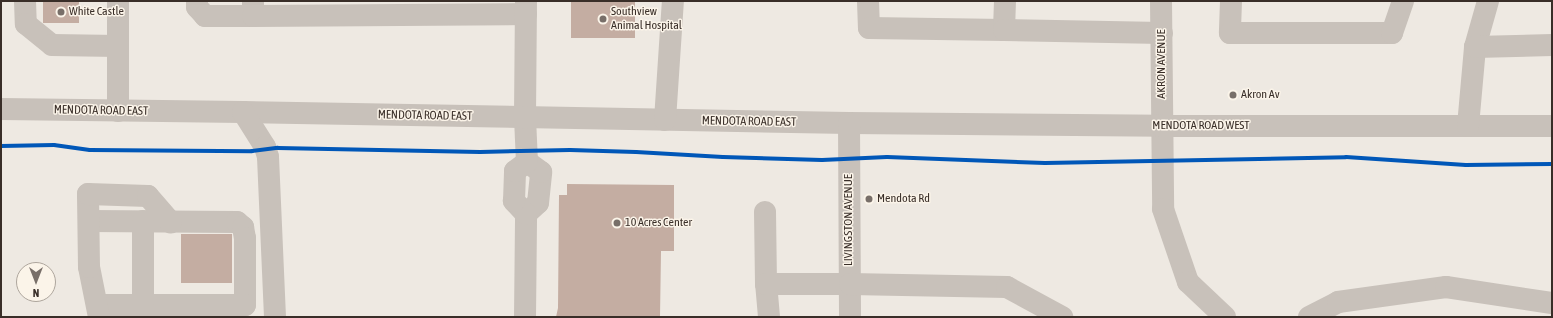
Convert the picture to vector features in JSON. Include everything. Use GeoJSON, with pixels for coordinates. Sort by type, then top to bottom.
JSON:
{"type":"FeatureCollection","features":[{"type":"Feature","properties":{"kind":"street"},"geometry":{"type":"LineString","coordinates":[[25,1],[26,24],[52,45],[118,46]]}},
{"type":"Feature","properties":{"kind":"street"},"geometry":{"type":"LineString","coordinates":[[118,1],[118,111]]}},
{"type":"Feature","properties":{"kind":"street"},"geometry":{"type":"LineString","coordinates":[[197,1],[197,7],[205,16],[253,8],[526,8],[525,118],[527,162],[541,172],[538,203],[526,214],[525,317]]}},
{"type":"Feature","properties":{"kind":"street"},"geometry":{"type":"LineString","coordinates":[[665,120],[673,1]]}},
{"type":"Feature","properties":{"kind":"street"},"geometry":{"type":"LineString","coordinates":[[868,1],[869,28],[1162,33]]}},
{"type":"Feature","properties":{"kind":"street"},"geometry":{"type":"LineString","coordinates":[[1004,30],[1005,1]]}},
{"type":"Feature","properties":{"kind":"street","name":"AKRON AVENUE"},"geometry":{"type":"LineString","coordinates":[[1161,1],[1164,208],[1188,282],[1225,317]]}},
{"type":"Feature","properties":{"kind":"street"},"geometry":{"type":"LineString","coordinates":[[1231,1],[1230,33],[1392,33],[1403,1]]}},
{"type":"Feature","properties":{"kind":"street"},"geometry":{"type":"LineString","coordinates":[[1468,126],[1475,47],[1488,1]]}},
{"type":"Feature","properties":{"kind":"street"},"geometry":{"type":"LineString","coordinates":[[1475,47],[1552,45]]}},
{"type":"Feature","properties":{"kind":"street","name":"MENDOTA ROAD EAST"},"geometry":{"type":"LineString","coordinates":[[1,109],[849,123]]}},
{"type":"Feature","properties":{"kind":"street"},"geometry":{"type":"LineString","coordinates":[[244,112],[265,147],[268,157],[275,317]]}},
{"type":"Feature","properties":{"kind":"street","name":"MENDOTA ROAD WEST"},"geometry":{"type":"LineString","coordinates":[[849,123],[1162,126],[1552,126]]}},
{"type":"Feature","properties":{"kind":"street","name":"LIVINGSTON AVENUE"},"geometry":{"type":"LineString","coordinates":[[849,123],[850,317]]}},
{"type":"Feature","properties":{"kind":"street"},"geometry":{"type":"LineString","coordinates":[[89,221],[171,222],[237,222],[243,227],[245,238],[245,305],[143,304],[98,311],[89,267],[88,194],[148,196],[171,222]]}},
{"type":"Feature","properties":{"kind":"street"},"geometry":{"type":"LineString","coordinates":[[765,212],[766,284],[769,317]]}},
{"type":"Feature","properties":{"kind":"street"},"geometry":{"type":"LineString","coordinates":[[143,221],[143,304]]}},
{"type":"Feature","properties":{"kind":"street"},"geometry":{"type":"LineString","coordinates":[[766,284],[1007,287],[1062,317]]}},
{"type":"Feature","properties":{"kind":"street"},"geometry":{"type":"LineString","coordinates":[[1309,317],[1338,302],[1446,287],[1552,303]]}},
{"type":"Feature","properties":{"kind":"building","name":"White Castle"},"geometry":{"type":"Polygon","coordinates":[[[43,1],[79,1],[79,23],[43,23],[43,1]]]}},
{"type":"Feature","properties":{"kind":"building","name":"Southview Animal Hospital"},"geometry":{"type":"Polygon","coordinates":[[[571,1],[635,1],[635,38],[571,38],[571,1]]]}},
{"type":"Feature","properties":{"kind":"building","name":"10 Acres Center"},"geometry":{"type":"Polygon","coordinates":[[[567,184],[674,185],[674,251],[661,251],[660,317],[556,317],[558,308],[559,195],[567,195],[567,184]]]}},
{"type":"Feature","properties":{"kind":"building"},"geometry":{"type":"Polygon","coordinates":[[[181,234],[232,234],[232,283],[181,283],[181,234]]]}},
{"type":"Feature","properties":{"kind":"cycle path"},"geometry":{"type":"LineString","coordinates":[[1,146],[54,145],[90,150],[252,151],[278,148],[480,152],[570,150],[822,160],[887,157],[1045,163],[1346,157],[1466,165],[1552,164]]}},
{"type":"Feature","properties":{"kind":"place","name":"White Castle"},"geometry":{"type":"Point","coordinates":[61,12]}},
{"type":"Feature","properties":{"kind":"place","name":"Southview Animal Hospital"},"geometry":{"type":"Point","coordinates":[603,19]}},
{"type":"Feature","properties":{"kind":"place","name":"Akron Av"},"geometry":{"type":"Point","coordinates":[1233,95]}},
{"type":"Feature","properties":{"kind":"place","name":"Mendota Rd"},"geometry":{"type":"Point","coordinates":[869,199]}},
{"type":"Feature","properties":{"kind":"place","name":"10 Acres Center"},"geometry":{"type":"Point","coordinates":[617,223]}}]}
